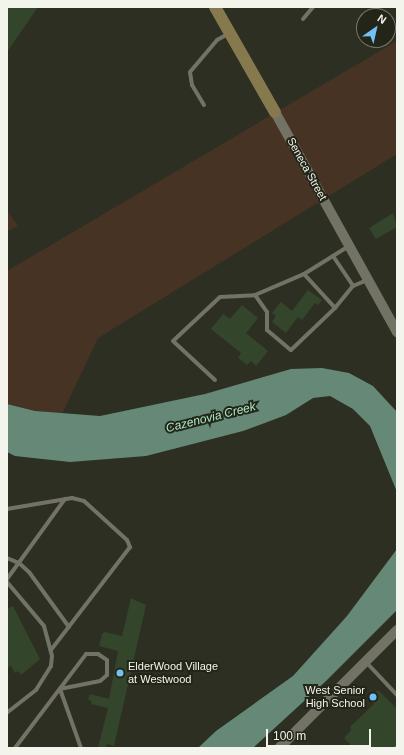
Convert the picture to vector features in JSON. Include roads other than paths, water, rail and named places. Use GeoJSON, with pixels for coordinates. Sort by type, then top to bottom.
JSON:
{"type":"FeatureCollection","features":[{"type":"Feature","properties":{"kind":"main road","name":"Seneca Street"},"geometry":{"type":"LineString","coordinates":[[215,7],[275,112]]}},
{"type":"Feature","properties":{"kind":"street","name":"Seneca Street"},"geometry":{"type":"LineString","coordinates":[[275,112],[397,332]]}},
{"type":"Feature","properties":{"kind":"street"},"geometry":{"type":"LineString","coordinates":[[279,748],[397,630]]}},
{"type":"Feature","properties":{"kind":"lane"},"geometry":{"type":"LineString","coordinates":[[304,19],[312,7]]}},
{"type":"Feature","properties":{"kind":"lane"},"geometry":{"type":"LineString","coordinates":[[204,105],[192,85],[190,72],[216,40],[230,33]]}},
{"type":"Feature","properties":{"kind":"lane"},"geometry":{"type":"LineString","coordinates":[[214,380],[173,341],[220,297],[255,294],[304,274],[349,246]]}},
{"type":"Feature","properties":{"kind":"lane"},"geometry":{"type":"LineString","coordinates":[[333,256],[353,286]]}},
{"type":"Feature","properties":{"kind":"lane"},"geometry":{"type":"LineString","coordinates":[[304,274],[335,308]]}},
{"type":"Feature","properties":{"kind":"lane"},"geometry":{"type":"LineString","coordinates":[[255,294],[267,312],[267,330],[291,350],[335,308],[353,286],[367,280]]}},
{"type":"Feature","properties":{"kind":"lane"},"geometry":{"type":"LineString","coordinates":[[7,509],[65,499],[84,501],[127,540],[130,547],[51,650]]}},
{"type":"Feature","properties":{"kind":"lane"},"geometry":{"type":"LineString","coordinates":[[7,579],[65,499]]}},
{"type":"Feature","properties":{"kind":"lane"},"geometry":{"type":"LineString","coordinates":[[7,558],[19,563],[30,572],[69,627]]}},
{"type":"Feature","properties":{"kind":"lane"},"geometry":{"type":"LineString","coordinates":[[7,582],[44,626],[51,650],[51,666],[36,690],[7,713]]}},
{"type":"Feature","properties":{"kind":"lane"},"geometry":{"type":"LineString","coordinates":[[15,748],[86,654],[98,654],[107,660],[107,675],[100,681],[60,689]]}},
{"type":"Feature","properties":{"kind":"lane"},"geometry":{"type":"LineString","coordinates":[[365,662],[397,695]]}},
{"type":"Feature","properties":{"kind":"lane"},"geometry":{"type":"LineString","coordinates":[[60,689],[81,748]]}},
{"type":"Feature","properties":{"kind":"water","name":"Cazenovia Creek"},"geometry":{"type":"Polygon","coordinates":[[[322,368],[349,373],[373,386],[397,412],[397,492],[370,426],[353,409],[330,396],[313,398],[286,415],[243,431],[146,456],[70,462],[15,456],[7,452],[7,404],[35,411],[100,416],[205,394],[291,369],[322,368]]]}},
{"type":"Feature","properties":{"kind":"water"},"geometry":{"type":"Polygon","coordinates":[[[397,549],[397,610],[327,680],[253,748],[198,748],[216,731],[293,676],[347,616],[397,549]]]}},
{"type":"Feature","properties":{"kind":"place","name":"ElderWood Village at Westwood"},"geometry":{"type":"Point","coordinates":[120,673]}},
{"type":"Feature","properties":{"kind":"place","name":"West Senior High School"},"geometry":{"type":"Point","coordinates":[373,697]}}]}
